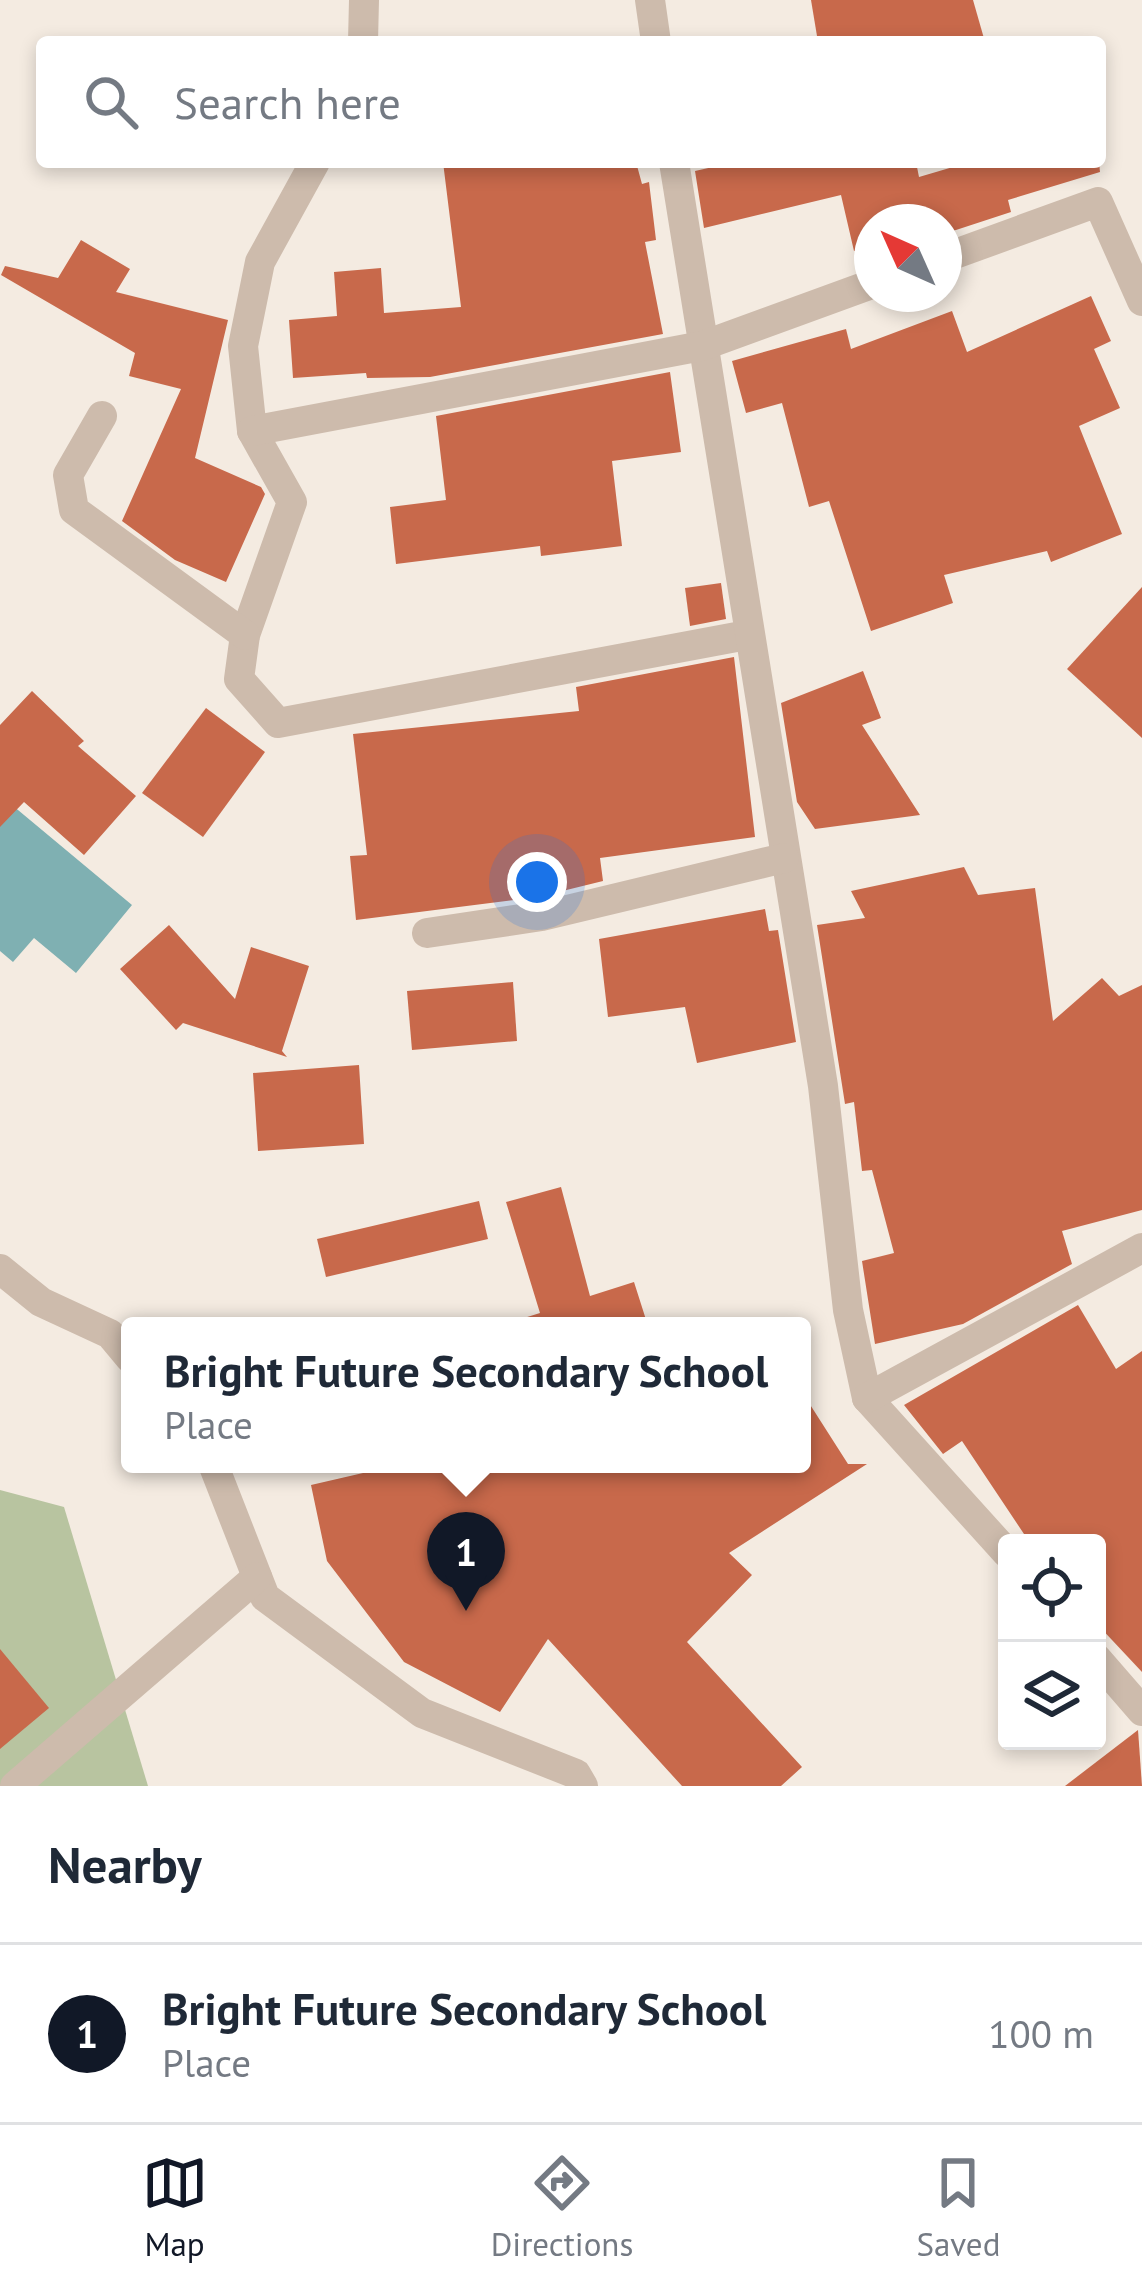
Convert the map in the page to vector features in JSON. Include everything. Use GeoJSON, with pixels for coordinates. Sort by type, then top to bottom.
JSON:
{"type":"FeatureCollection","features":[{"type":"Feature","properties":{"kind":"street"},"geometry":{"type":"LineString","coordinates":[[363,36],[364,0]]}},
{"type":"Feature","properties":{"kind":"street"},"geometry":{"type":"LineString","coordinates":[[650,0],[655,36]]}},
{"type":"Feature","properties":{"kind":"street"},"geometry":{"type":"LineString","coordinates":[[311,168],[260,262],[243,346],[252,431],[292,502],[245,634],[239,680],[278,723],[747,635]]}},
{"type":"Feature","properties":{"kind":"street"},"geometry":{"type":"LineString","coordinates":[[675,168],[823,1086],[848,1310],[867,1398],[998,1543]]}},
{"type":"Feature","properties":{"kind":"street"},"geometry":{"type":"LineString","coordinates":[[962,251],[1098,202],[1142,301]]}},
{"type":"Feature","properties":{"kind":"street"},"geometry":{"type":"LineString","coordinates":[[252,431],[702,346],[854,291]]}},
{"type":"Feature","properties":{"kind":"street"},"geometry":{"type":"LineString","coordinates":[[103,416],[68,475],[74,510],[245,634]]}},
{"type":"Feature","properties":{"kind":"street"},"geometry":{"type":"LineString","coordinates":[[427,933],[542,916],[784,857]]}},
{"type":"Feature","properties":{"kind":"street"},"geometry":{"type":"LineString","coordinates":[[867,1398],[1142,1248]]}},
{"type":"Feature","properties":{"kind":"street"},"geometry":{"type":"LineString","coordinates":[[0,1269],[41,1302],[110,1334],[121,1347]]}},
{"type":"Feature","properties":{"kind":"street"},"geometry":{"type":"LineString","coordinates":[[217,1473],[266,1597],[422,1713],[576,1774],[583,1786]]}},
{"type":"Feature","properties":{"kind":"street"},"geometry":{"type":"LineString","coordinates":[[15,1786],[257,1577]]}},
{"type":"Feature","properties":{"kind":"street"},"geometry":{"type":"LineString","coordinates":[[1106,1670],[1142,1712]]}},
{"type":"Feature","properties":{"kind":"green space"},"geometry":{"type":"Polygon","coordinates":[[[0,1490],[64,1507],[148,1786],[0,1786],[0,1490]]]}},
{"type":"Feature","properties":{"kind":"water"},"geometry":{"type":"Polygon","coordinates":[[[0,795],[132,905],[76,973],[34,938],[13,962],[0,951],[0,795]]]}},
{"type":"Feature","properties":{"kind":"building"},"geometry":{"type":"Polygon","coordinates":[[[811,0],[973,0],[983,36],[817,36],[811,0]]]}},
{"type":"Feature","properties":{"kind":"building"},"geometry":{"type":"Polygon","coordinates":[[[444,168],[638,168],[642,184],[649,182],[656,240],[645,242],[663,334],[430,377],[367,378],[366,373],[293,378],[289,320],[337,316],[334,272],[381,268],[384,313],[461,307],[444,168]]]}},
{"type":"Feature","properties":{"kind":"building"},"geometry":{"type":"Polygon","coordinates":[[[708,168],[917,168],[919,177],[950,168],[1100,168],[1100,172],[1008,200],[1011,212],[962,227],[962,204],[854,204],[854,251],[841,195],[704,228],[695,171],[708,168]]]}},
{"type":"Feature","properties":{"kind":"building"},"geometry":{"type":"Polygon","coordinates":[[[81,240],[130,269],[116,292],[228,320],[195,458],[261,487],[265,494],[226,582],[175,560],[122,521],[181,389],[129,376],[135,353],[1,275],[5,266],[58,278],[81,240]]]}},
{"type":"Feature","properties":{"kind":"building"},"geometry":{"type":"Polygon","coordinates":[[[1091,296],[1111,341],[1094,349],[1120,408],[1079,426],[1122,534],[1051,562],[1047,551],[944,575],[953,603],[871,631],[829,501],[809,507],[782,403],[746,413],[732,361],[846,329],[851,349],[949,312],[967,352],[1091,296]]]}},
{"type":"Feature","properties":{"kind":"building"},"geometry":{"type":"Polygon","coordinates":[[[670,372],[681,452],[612,461],[622,546],[541,556],[540,546],[396,564],[390,507],[446,500],[436,416],[670,372]]]}},
{"type":"Feature","properties":{"kind":"building"},"geometry":{"type":"Polygon","coordinates":[[[721,583],[726,619],[690,626],[685,588],[721,583]]]}},
{"type":"Feature","properties":{"kind":"building"},"geometry":{"type":"Polygon","coordinates":[[[1142,587],[1142,738],[1067,669],[1142,587]]]}},
{"type":"Feature","properties":{"kind":"building"},"geometry":{"type":"Polygon","coordinates":[[[734,657],[755,837],[600,858],[603,881],[538,897],[356,920],[350,856],[367,855],[353,734],[579,711],[576,687],[734,657]]]}},
{"type":"Feature","properties":{"kind":"building"},"geometry":{"type":"Polygon","coordinates":[[[863,671],[881,718],[862,725],[920,815],[815,829],[797,802],[781,703],[863,671]]]}},
{"type":"Feature","properties":{"kind":"building"},"geometry":{"type":"Polygon","coordinates":[[[32,691],[84,741],[78,746],[136,796],[84,855],[24,802],[0,827],[0,725],[32,691]]]}},
{"type":"Feature","properties":{"kind":"building"},"geometry":{"type":"Polygon","coordinates":[[[206,708],[265,752],[203,837],[142,793],[206,708]]]}},
{"type":"Feature","properties":{"kind":"building"},"geometry":{"type":"Polygon","coordinates":[[[964,867],[978,895],[1035,888],[1053,1021],[1102,978],[1119,996],[1142,985],[1142,1210],[1062,1231],[1072,1264],[963,1324],[875,1344],[862,1261],[894,1253],[872,1170],[862,1171],[854,1102],[845,1104],[817,925],[865,918],[851,891],[964,867]]]}},
{"type":"Feature","properties":{"kind":"building"},"geometry":{"type":"Polygon","coordinates":[[[765,909],[769,931],[778,930],[796,1042],[697,1063],[685,1007],[608,1017],[599,939],[765,909]]]}},
{"type":"Feature","properties":{"kind":"building"},"geometry":{"type":"Polygon","coordinates":[[[169,925],[235,999],[251,947],[309,966],[282,1051],[287,1057],[183,1023],[176,1030],[120,969],[169,925]]]}},
{"type":"Feature","properties":{"kind":"building"},"geometry":{"type":"Polygon","coordinates":[[[513,982],[517,1041],[412,1050],[407,991],[513,982]]]}},
{"type":"Feature","properties":{"kind":"building"},"geometry":{"type":"Polygon","coordinates":[[[359,1065],[364,1144],[258,1151],[253,1073],[359,1065]]]}},
{"type":"Feature","properties":{"kind":"building"},"geometry":{"type":"Polygon","coordinates":[[[561,1187],[590,1296],[634,1282],[645,1317],[527,1317],[540,1313],[506,1202],[561,1187]]]}},
{"type":"Feature","properties":{"kind":"building"},"geometry":{"type":"Polygon","coordinates":[[[479,1201],[488,1239],[326,1277],[317,1239],[479,1201]]]}},
{"type":"Feature","properties":{"kind":"building"},"geometry":{"type":"Polygon","coordinates":[[[1078,1305],[1116,1369],[1142,1351],[1142,1672],[1106,1634],[1106,1534],[1024,1534],[962,1441],[943,1454],[904,1405],[1078,1305]]]}},
{"type":"Feature","properties":{"kind":"building"},"geometry":{"type":"Polygon","coordinates":[[[811,1406],[848,1464],[867,1464],[729,1553],[752,1575],[687,1642],[802,1767],[781,1786],[682,1786],[548,1639],[500,1712],[404,1662],[327,1561],[311,1485],[363,1473],[811,1473],[811,1406]]]}},
{"type":"Feature","properties":{"kind":"building"},"geometry":{"type":"Polygon","coordinates":[[[0,1649],[49,1708],[0,1749],[0,1649]]]}},
{"type":"Feature","properties":{"kind":"building"},"geometry":{"type":"Polygon","coordinates":[[[1138,1730],[1142,1786],[1065,1786],[1138,1730]]]}},
{"type":"Feature","properties":{"kind":"place","name":"Bright Future Secondary School"},"geometry":{"type":"Point","coordinates":[466,1611]}}]}
